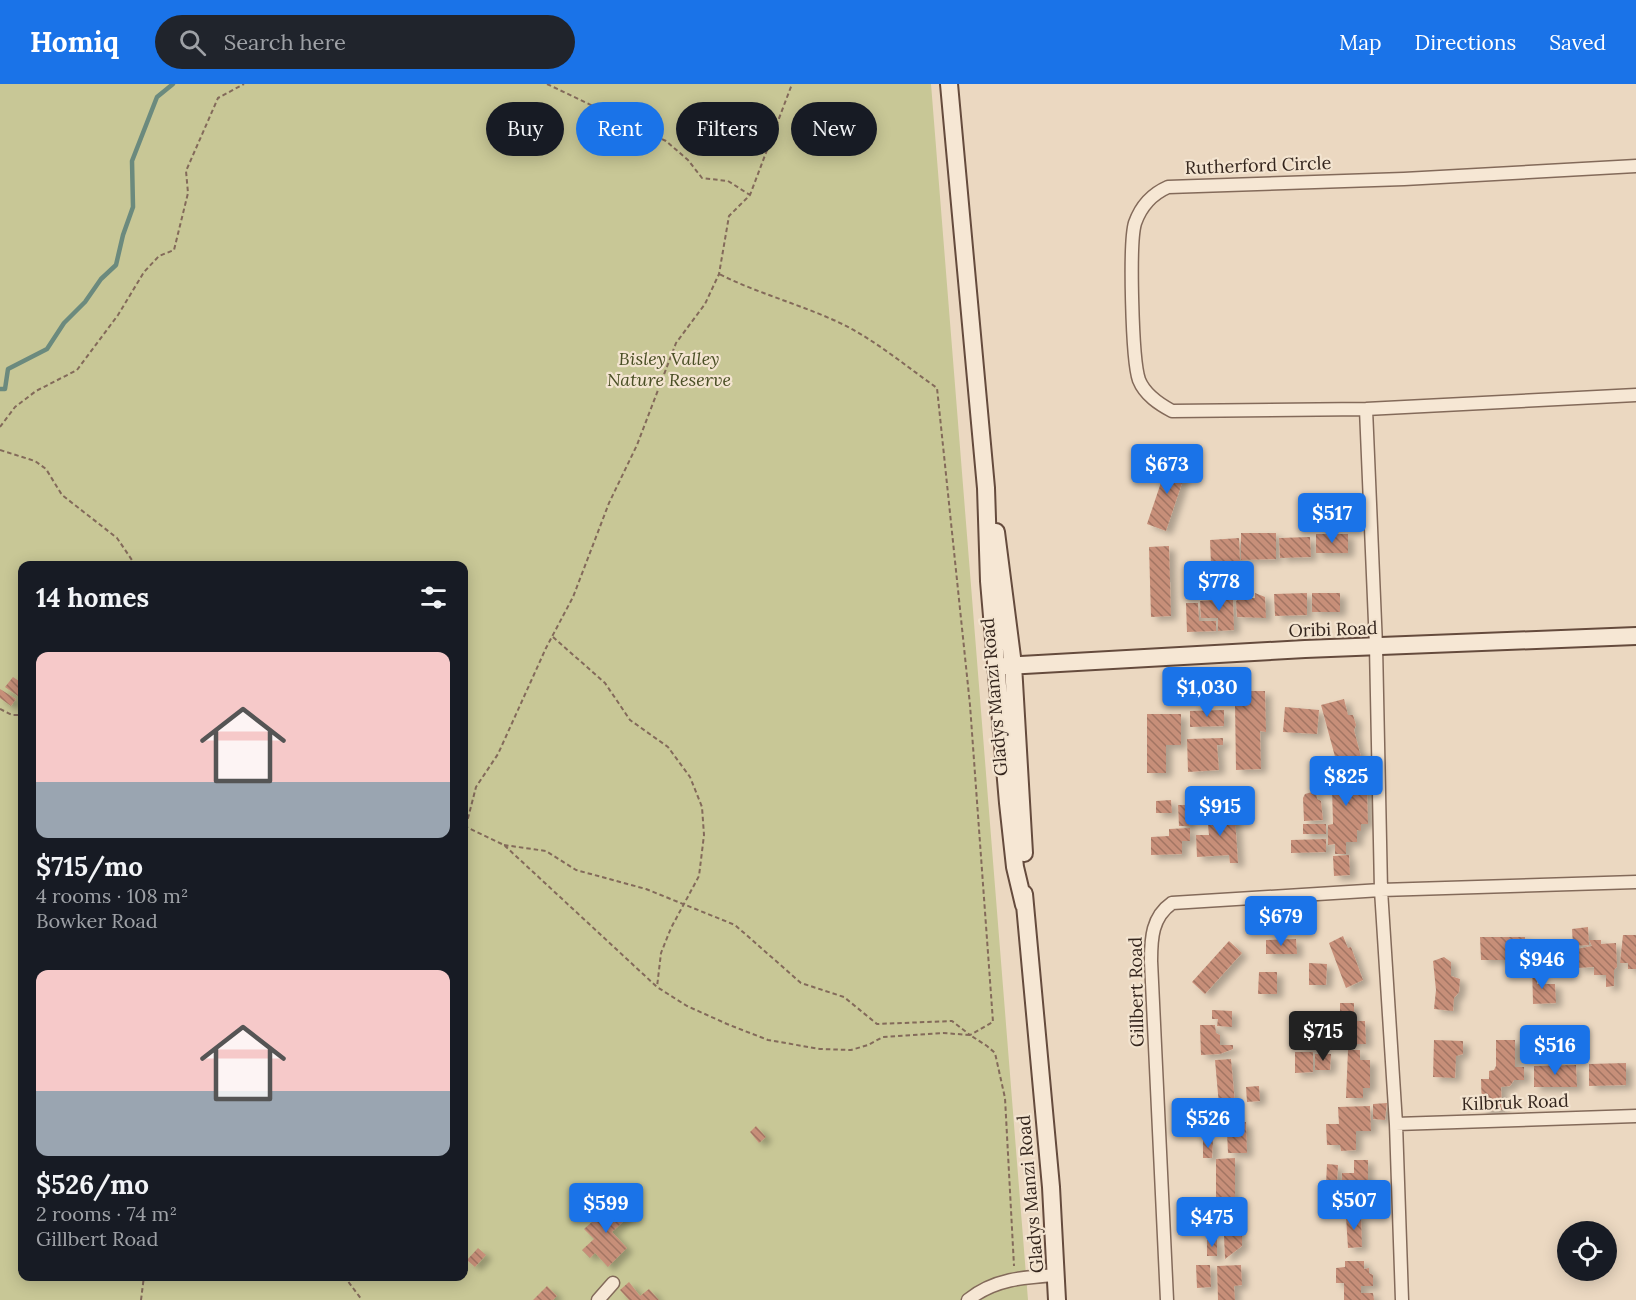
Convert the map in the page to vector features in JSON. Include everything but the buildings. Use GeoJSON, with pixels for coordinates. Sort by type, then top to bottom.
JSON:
{"type":"FeatureCollection","features":[{"type":"Feature","properties":{"kind":"main road","name":"Gladys Manzi Road"},"geometry":{"type":"LineString","coordinates":[[949,84],[986,488],[989,581],[996,666],[1015,867],[1024,905]]}},
{"type":"Feature","properties":{"kind":"main road","name":"Gladys Manzi Road"},"geometry":{"type":"LineString","coordinates":[[986,488],[996,533],[1013,665],[1022,802],[1024,905],[1057,1275],[1057,1300]]}},
{"type":"Feature","properties":{"kind":"main road","name":"Oribi Road"},"geometry":{"type":"LineString","coordinates":[[996,666],[1376,646],[1636,636]]}},
{"type":"Feature","properties":{"kind":"street","name":"Rutherford Circle"},"geometry":{"type":"LineString","coordinates":[[1636,166],[1404,179],[1168,187],[1149,199],[1136,222],[1132,241],[1136,361],[1140,381],[1148,394],[1172,411],[1188,413],[1366,409],[1636,395]]}},
{"type":"Feature","properties":{"kind":"street"},"geometry":{"type":"LineString","coordinates":[[1366,409],[1376,646],[1382,890],[1396,1124],[1402,1300]]}},
{"type":"Feature","properties":{"kind":"street","name":"Gillbert Road"},"geometry":{"type":"LineString","coordinates":[[1167,1300],[1151,961],[1151,942],[1157,919],[1163,909],[1172,903],[1382,890],[1636,882]]}},
{"type":"Feature","properties":{"kind":"street","name":"Kilbruk Road"},"geometry":{"type":"LineString","coordinates":[[1396,1124],[1636,1116]]}},
{"type":"Feature","properties":{"kind":"street"},"geometry":{"type":"LineString","coordinates":[[968,1300],[995,1284],[1015,1278],[1057,1275]]}},
{"type":"Feature","properties":{"kind":"street"},"geometry":{"type":"LineString","coordinates":[[598,1300],[613,1283]]}},
{"type":"Feature","properties":{"kind":"path"},"geometry":{"type":"LineString","coordinates":[[0,427],[15,408],[36,391],[77,370],[118,315],[144,272],[159,256],[174,250],[188,193],[186,171],[218,98],[244,84]]}},
{"type":"Feature","properties":{"kind":"path"},"geometry":{"type":"LineString","coordinates":[[546,84],[666,141],[688,160],[702,178],[728,182],[750,195]]}},
{"type":"Feature","properties":{"kind":"path"},"geometry":{"type":"LineString","coordinates":[[468,815],[476,787],[498,754],[573,597],[609,503],[637,445],[676,343],[705,304],[718,274],[729,216],[750,195],[792,84]]}},
{"type":"Feature","properties":{"kind":"path"},"geometry":{"type":"LineString","coordinates":[[468,827],[504,845],[657,987],[687,1006],[768,1040],[820,1049],[851,1050],[868,1046],[884,1037],[909,1034],[970,1035],[993,1022],[970,717],[937,388],[883,350],[831,318],[750,290],[718,274]]}},
{"type":"Feature","properties":{"kind":"path"},"geometry":{"type":"LineString","coordinates":[[0,450],[35,460],[46,469],[62,495],[117,538],[133,561]]}},
{"type":"Feature","properties":{"kind":"path"},"geometry":{"type":"LineString","coordinates":[[553,636],[604,684],[630,720],[668,747],[690,777],[702,807],[704,835],[699,876],[687,904],[671,928],[661,953],[657,987]]}},
{"type":"Feature","properties":{"kind":"path"},"geometry":{"type":"LineString","coordinates":[[0,710],[18,715]]}},
{"type":"Feature","properties":{"kind":"path"},"geometry":{"type":"LineString","coordinates":[[504,845],[546,851],[576,870],[687,904],[735,926],[801,983],[844,997],[877,1024],[952,1021],[995,1053],[1005,1098],[1015,1278]]}},
{"type":"Feature","properties":{"kind":"path"},"geometry":{"type":"LineString","coordinates":[[141,1300],[143,1281]]}},
{"type":"Feature","properties":{"kind":"path"},"geometry":{"type":"LineString","coordinates":[[348,1281],[362,1300]]}},
{"type":"Feature","properties":{"kind":"green space","name":"Bisley Valley Nature Reserve"},"geometry":{"type":"Polygon","coordinates":[[[0,84],[931,84],[1028,1300],[0,1300],[0,84]]]}},
{"type":"Feature","properties":{"kind":"waterway"},"geometry":{"type":"LineString","coordinates":[[0,389],[5,389],[8,369],[47,349],[64,323],[85,302],[101,279],[116,265],[133,207],[132,161],[157,97],[173,84]]}}]}
